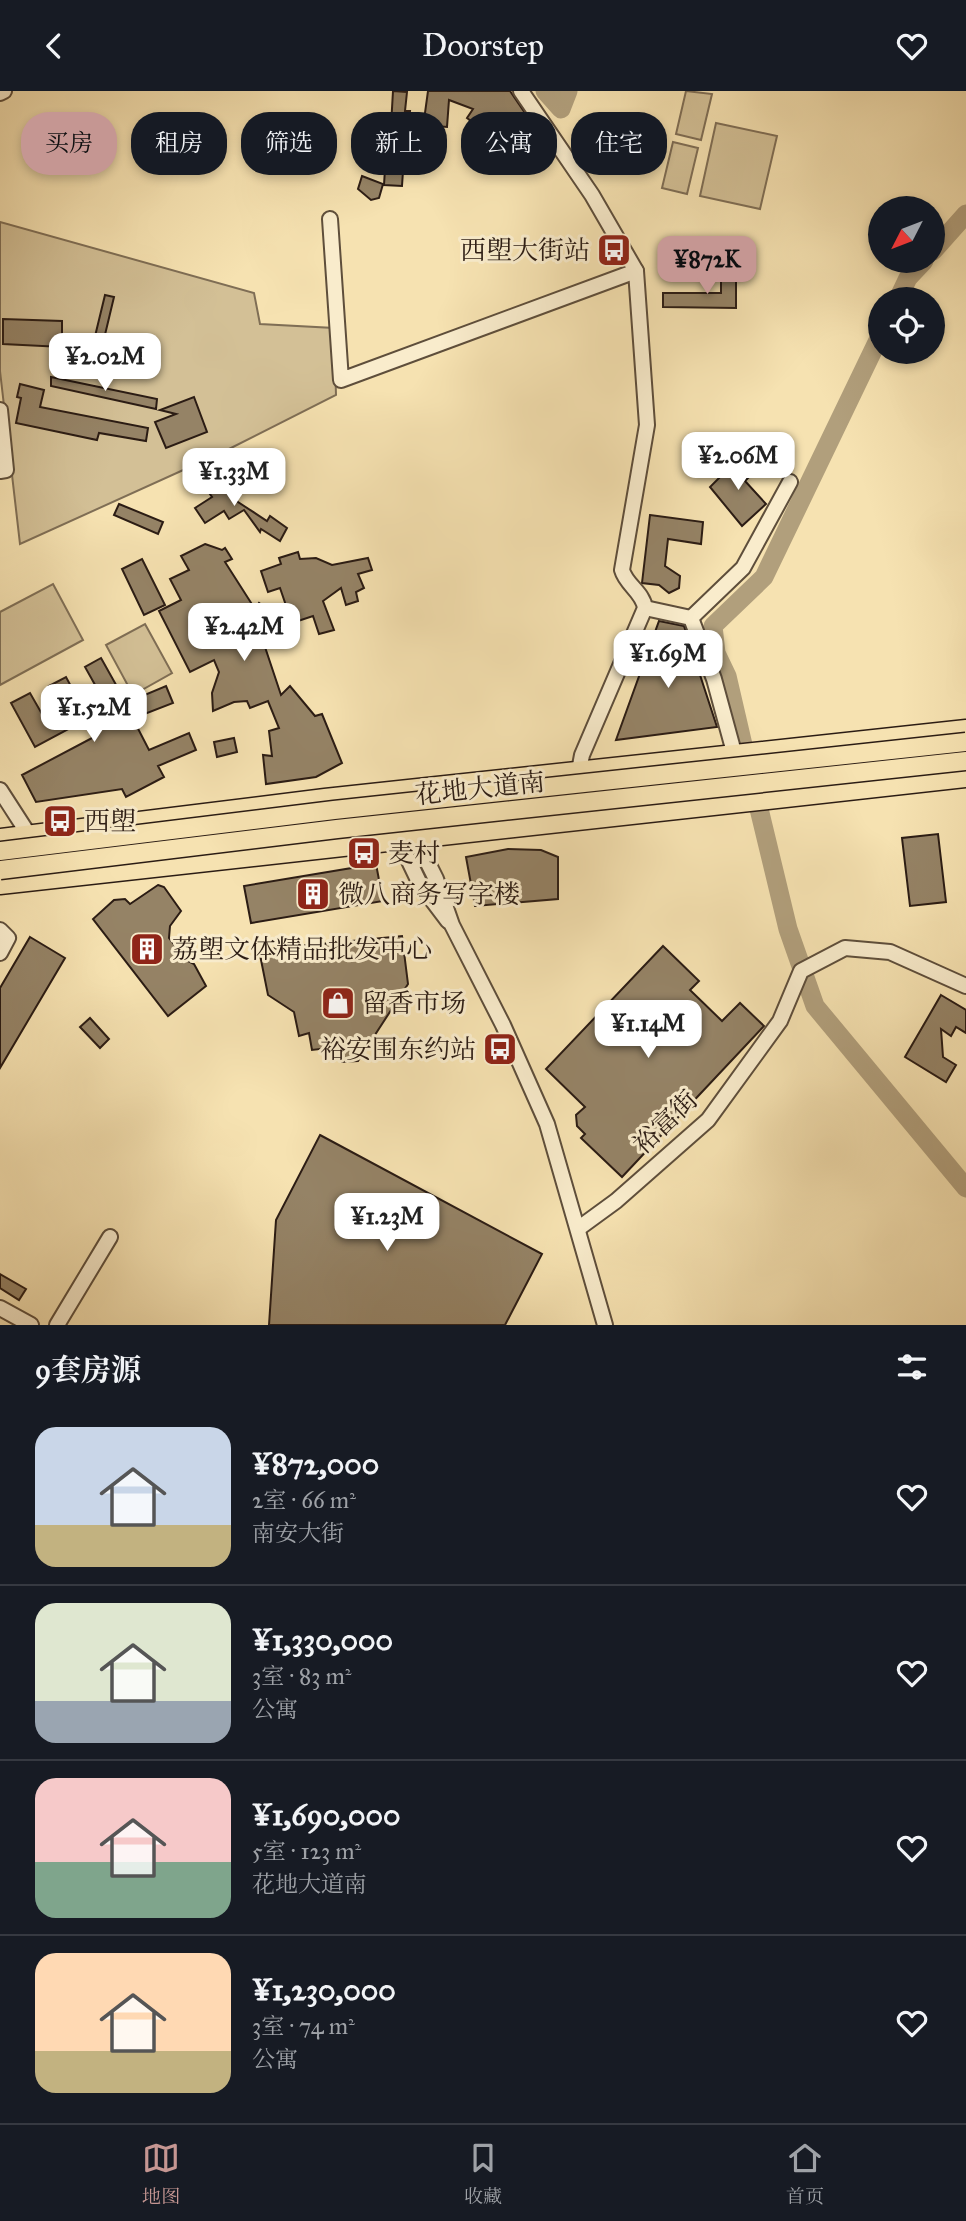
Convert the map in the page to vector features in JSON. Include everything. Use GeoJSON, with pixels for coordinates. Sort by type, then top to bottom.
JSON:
{"type":"FeatureCollection","features":[{"type":"Feature","properties":{"kind":"main road","name":"花地大道南"},"geometry":{"type":"LineString","coordinates":[[0,838],[391,791],[966,729]]}},
{"type":"Feature","properties":{"kind":"main road","name":"花地大道南"},"geometry":{"type":"LineString","coordinates":[[0,851],[348,809],[966,742]]}},
{"type":"Feature","properties":{"kind":"main road","name":"花地大道南"},"geometry":{"type":"LineString","coordinates":[[0,870],[337,829],[966,761]]}},
{"type":"Feature","properties":{"kind":"main road","name":"花地大道南"},"geometry":{"type":"LineString","coordinates":[[0,885],[966,778]]}},
{"type":"Feature","properties":{"kind":"street"},"geometry":{"type":"LineString","coordinates":[[521,91],[592,195],[635,271],[647,425],[622,570],[626,581],[641,597],[645,608],[590,731],[579,771],[585,821]]}},
{"type":"Feature","properties":{"kind":"street"},"geometry":{"type":"LineString","coordinates":[[330,219],[341,380],[635,271]]}},
{"type":"Feature","properties":{"kind":"street"},"geometry":{"type":"LineString","coordinates":[[0,409],[6,470],[0,471]]}},
{"type":"Feature","properties":{"kind":"street"},"geometry":{"type":"LineString","coordinates":[[691,618],[743,568],[790,482]]}},
{"type":"Feature","properties":{"kind":"street"},"geometry":{"type":"LineString","coordinates":[[645,608],[691,618]]}},
{"type":"Feature","properties":{"kind":"street"},"geometry":{"type":"LineString","coordinates":[[691,618],[714,679],[735,756]]}},
{"type":"Feature","properties":{"kind":"street"},"geometry":{"type":"LineString","coordinates":[[0,790],[29,835]]}},
{"type":"Feature","properties":{"kind":"street"},"geometry":{"type":"LineString","coordinates":[[391,791],[443,894],[452,925],[536,1097],[556,1150],[605,1325]]}},
{"type":"Feature","properties":{"kind":"street"},"geometry":{"type":"LineString","coordinates":[[391,791],[397,841],[420,884],[452,925]]}},
{"type":"Feature","properties":{"kind":"street"},"geometry":{"type":"LineString","coordinates":[[0,930],[8,938],[0,953]]}},
{"type":"Feature","properties":{"kind":"street","name":"裕富街"},"geometry":{"type":"LineString","coordinates":[[579,1228],[616,1201],[708,1120],[780,1021],[801,971],[845,948],[890,952],[966,986]]}},
{"type":"Feature","properties":{"kind":"street"},"geometry":{"type":"LineString","coordinates":[[57,1325],[110,1237]]}},
{"type":"Feature","properties":{"kind":"street"},"geometry":{"type":"LineString","coordinates":[[0,1307],[31,1325]]}},
{"type":"Feature","properties":{"kind":"shaded area"},"geometry":{"type":"Polygon","coordinates":[[[686,91],[712,94],[701,140],[676,134],[686,91]]]}},
{"type":"Feature","properties":{"kind":"shaded area"},"geometry":{"type":"Polygon","coordinates":[[[716,123],[777,136],[760,209],[700,196],[716,123]]]}},
{"type":"Feature","properties":{"kind":"shaded area"},"geometry":{"type":"Polygon","coordinates":[[[673,142],[698,148],[687,194],[662,188],[673,142]]]}},
{"type":"Feature","properties":{"kind":"shaded area"},"geometry":{"type":"Polygon","coordinates":[[[0,222],[254,293],[260,324],[334,328],[336,395],[223,452],[20,544],[0,371],[0,222]]]}},
{"type":"Feature","properties":{"kind":"shaded area"},"geometry":{"type":"Polygon","coordinates":[[[53,584],[83,640],[0,685],[0,612],[53,584]]]}},
{"type":"Feature","properties":{"kind":"shaded area"},"geometry":{"type":"Polygon","coordinates":[[[145,624],[172,673],[133,695],[106,645],[145,624]]]}},
{"type":"Feature","properties":{"kind":"building"},"geometry":{"type":"Polygon","coordinates":[[[393,91],[407,92],[405,111],[410,112],[392,112],[393,91]]]}},
{"type":"Feature","properties":{"kind":"building"},"geometry":{"type":"Polygon","coordinates":[[[428,91],[510,91],[524,112],[471,112],[473,109],[449,100],[447,127],[447,112],[425,112],[428,91]]]}},
{"type":"Feature","properties":{"kind":"building"},"geometry":{"type":"Polygon","coordinates":[[[385,175],[403,175],[402,186],[384,185],[385,175]]]}},
{"type":"Feature","properties":{"kind":"building"},"geometry":{"type":"Polygon","coordinates":[[[362,176],[383,184],[379,198],[371,200],[358,189],[362,176]]]}},
{"type":"Feature","properties":{"kind":"building"},"geometry":{"type":"Polygon","coordinates":[[[721,271],[736,271],[736,308],[663,307],[663,293],[721,293],[721,271]]]}},
{"type":"Feature","properties":{"kind":"building"},"geometry":{"type":"Polygon","coordinates":[[[105,295],[114,297],[98,364],[89,361],[105,295]]]}},
{"type":"Feature","properties":{"kind":"building"},"geometry":{"type":"Polygon","coordinates":[[[3,319],[62,321],[62,347],[3,344],[3,319]]]}},
{"type":"Feature","properties":{"kind":"building"},"geometry":{"type":"Polygon","coordinates":[[[51,377],[157,399],[156,409],[51,386],[51,377]]]}},
{"type":"Feature","properties":{"kind":"building"},"geometry":{"type":"Polygon","coordinates":[[[20,384],[44,390],[40,407],[148,428],[146,441],[99,433],[97,440],[16,423],[21,398],[17,397],[20,384]]]}},
{"type":"Feature","properties":{"kind":"building"},"geometry":{"type":"Polygon","coordinates":[[[194,397],[207,432],[166,448],[155,422],[176,414],[160,410],[194,397]]]}},
{"type":"Feature","properties":{"kind":"building"},"geometry":{"type":"Polygon","coordinates":[[[741,456],[755,471],[745,481],[766,504],[742,526],[710,487],[741,456]]]}},
{"type":"Feature","properties":{"kind":"building"},"geometry":{"type":"Polygon","coordinates":[[[215,473],[238,502],[267,521],[270,516],[287,528],[280,541],[261,529],[260,532],[244,510],[229,519],[224,511],[205,523],[195,508],[212,497],[202,483],[215,473]]]}},
{"type":"Feature","properties":{"kind":"building"},"geometry":{"type":"Polygon","coordinates":[[[119,504],[163,522],[158,534],[114,515],[119,504]]]}},
{"type":"Feature","properties":{"kind":"building"},"geometry":{"type":"Polygon","coordinates":[[[650,515],[703,522],[701,544],[668,539],[665,566],[680,576],[679,588],[669,593],[659,585],[642,583],[650,515]]]}},
{"type":"Feature","properties":{"kind":"building"},"geometry":{"type":"Polygon","coordinates":[[[205,544],[222,550],[225,548],[232,559],[225,562],[255,609],[259,603],[271,612],[265,620],[275,638],[264,644],[281,695],[290,686],[315,716],[322,714],[342,763],[316,777],[266,784],[263,755],[272,756],[269,731],[279,728],[268,701],[250,708],[247,701],[234,702],[213,711],[212,693],[219,672],[214,660],[190,672],[159,611],[181,600],[170,579],[189,570],[181,556],[205,544]]]}},
{"type":"Feature","properties":{"kind":"building"},"geometry":{"type":"Polygon","coordinates":[[[298,552],[300,559],[316,558],[332,565],[368,558],[372,570],[358,574],[364,588],[356,592],[358,601],[346,605],[341,588],[323,601],[334,630],[319,634],[313,616],[292,623],[280,588],[268,592],[261,571],[281,564],[279,558],[298,552]]]}},
{"type":"Feature","properties":{"kind":"building"},"geometry":{"type":"Polygon","coordinates":[[[142,559],[165,605],[144,615],[122,569],[142,559]]]}},
{"type":"Feature","properties":{"kind":"building"},"geometry":{"type":"Polygon","coordinates":[[[659,621],[684,626],[717,727],[616,740],[659,621]]]}},
{"type":"Feature","properties":{"kind":"building"},"geometry":{"type":"Polygon","coordinates":[[[101,658],[124,699],[107,708],[116,726],[132,717],[149,750],[189,733],[196,750],[158,766],[164,777],[126,797],[122,789],[36,802],[22,775],[94,737],[85,720],[35,747],[11,703],[30,693],[46,721],[63,712],[49,686],[66,677],[80,703],[99,692],[85,667],[101,658]]]}},
{"type":"Feature","properties":{"kind":"building"},"geometry":{"type":"Polygon","coordinates":[[[166,686],[173,703],[142,715],[135,699],[166,686]]]}},
{"type":"Feature","properties":{"kind":"building"},"geometry":{"type":"Polygon","coordinates":[[[234,738],[237,752],[217,757],[214,742],[234,738]]]}},
{"type":"Feature","properties":{"kind":"building"},"geometry":{"type":"Polygon","coordinates":[[[938,834],[946,902],[910,906],[902,838],[938,834]]]}},
{"type":"Feature","properties":{"kind":"building"},"geometry":{"type":"Polygon","coordinates":[[[508,849],[541,850],[558,857],[558,899],[475,906],[466,857],[508,849]]]}},
{"type":"Feature","properties":{"kind":"building","name":"微八商务写字楼"},"geometry":{"type":"Polygon","coordinates":[[[376,864],[383,901],[251,923],[244,886],[376,864]]]}},
{"type":"Feature","properties":{"kind":"building","name":"荔塱文体精品批发中心"},"geometry":{"type":"Polygon","coordinates":[[[158,885],[164,887],[181,911],[170,926],[169,938],[186,960],[194,964],[206,986],[168,1016],[93,919],[114,900],[125,899],[130,904],[158,885]]]}},
{"type":"Feature","properties":{"kind":"building","name":"留香市场"},"geometry":{"type":"Polygon","coordinates":[[[402,936],[408,984],[358,1061],[341,1062],[337,1047],[312,1050],[309,1033],[299,1036],[294,1012],[268,995],[259,950],[402,936]]]}},
{"type":"Feature","properties":{"kind":"building"},"geometry":{"type":"Polygon","coordinates":[[[30,937],[65,958],[0,1068],[0,988],[30,937]]]}},
{"type":"Feature","properties":{"kind":"building"},"geometry":{"type":"Polygon","coordinates":[[[663,946],[699,981],[690,990],[722,1021],[740,1003],[764,1026],[622,1177],[581,1138],[585,1134],[577,1126],[576,1115],[585,1107],[546,1069],[663,946]]]}},
{"type":"Feature","properties":{"kind":"building"},"geometry":{"type":"Polygon","coordinates":[[[941,995],[966,1010],[966,1033],[956,1027],[951,1036],[941,1029],[943,1057],[956,1065],[946,1082],[905,1057],[941,995]]]}},
{"type":"Feature","properties":{"kind":"building"},"geometry":{"type":"Polygon","coordinates":[[[90,1018],[109,1039],[100,1048],[80,1027],[90,1018]]]}},
{"type":"Feature","properties":{"kind":"building"},"geometry":{"type":"Polygon","coordinates":[[[320,1135],[542,1254],[505,1325],[269,1325],[276,1220],[320,1135]]]}},
{"type":"Feature","properties":{"kind":"building"},"geometry":{"type":"Polygon","coordinates":[[[0,1274],[26,1289],[19,1300],[0,1288],[0,1274]]]}},
{"type":"Feature","properties":{"kind":"waterway"},"geometry":{"type":"LineString","coordinates":[[545,91],[561,109],[568,91]]}},
{"type":"Feature","properties":{"kind":"waterway"},"geometry":{"type":"LineString","coordinates":[[945,238],[966,214]]}},
{"type":"Feature","properties":{"kind":"waterway"},"geometry":{"type":"LineString","coordinates":[[904,287],[913,273]]}},
{"type":"Feature","properties":{"kind":"waterway"},"geometry":{"type":"LineString","coordinates":[[743,745],[727,676],[716,653],[713,626],[764,577],[868,361]]}},
{"type":"Feature","properties":{"kind":"waterway"},"geometry":{"type":"LineString","coordinates":[[753,784],[788,929],[815,1006],[966,1188]]}},
{"type":"Feature","properties":{"kind":"place","name":"西塱大街站"},"geometry":{"type":"Point","coordinates":[614,250]}},
{"type":"Feature","properties":{"kind":"place","name":"西塱"},"geometry":{"type":"Point","coordinates":[60,821]}},
{"type":"Feature","properties":{"kind":"place","name":"麦村"},"geometry":{"type":"Point","coordinates":[364,853]}},
{"type":"Feature","properties":{"kind":"place","name":"微八商务写字楼"},"geometry":{"type":"Point","coordinates":[313,894]}},
{"type":"Feature","properties":{"kind":"place","name":"荔塱文体精品批发中心"},"geometry":{"type":"Point","coordinates":[147,949]}},
{"type":"Feature","properties":{"kind":"place","name":"留香市场"},"geometry":{"type":"Point","coordinates":[338,1003]}},
{"type":"Feature","properties":{"kind":"place","name":"裕安围东约站"},"geometry":{"type":"Point","coordinates":[500,1049]}}]}
